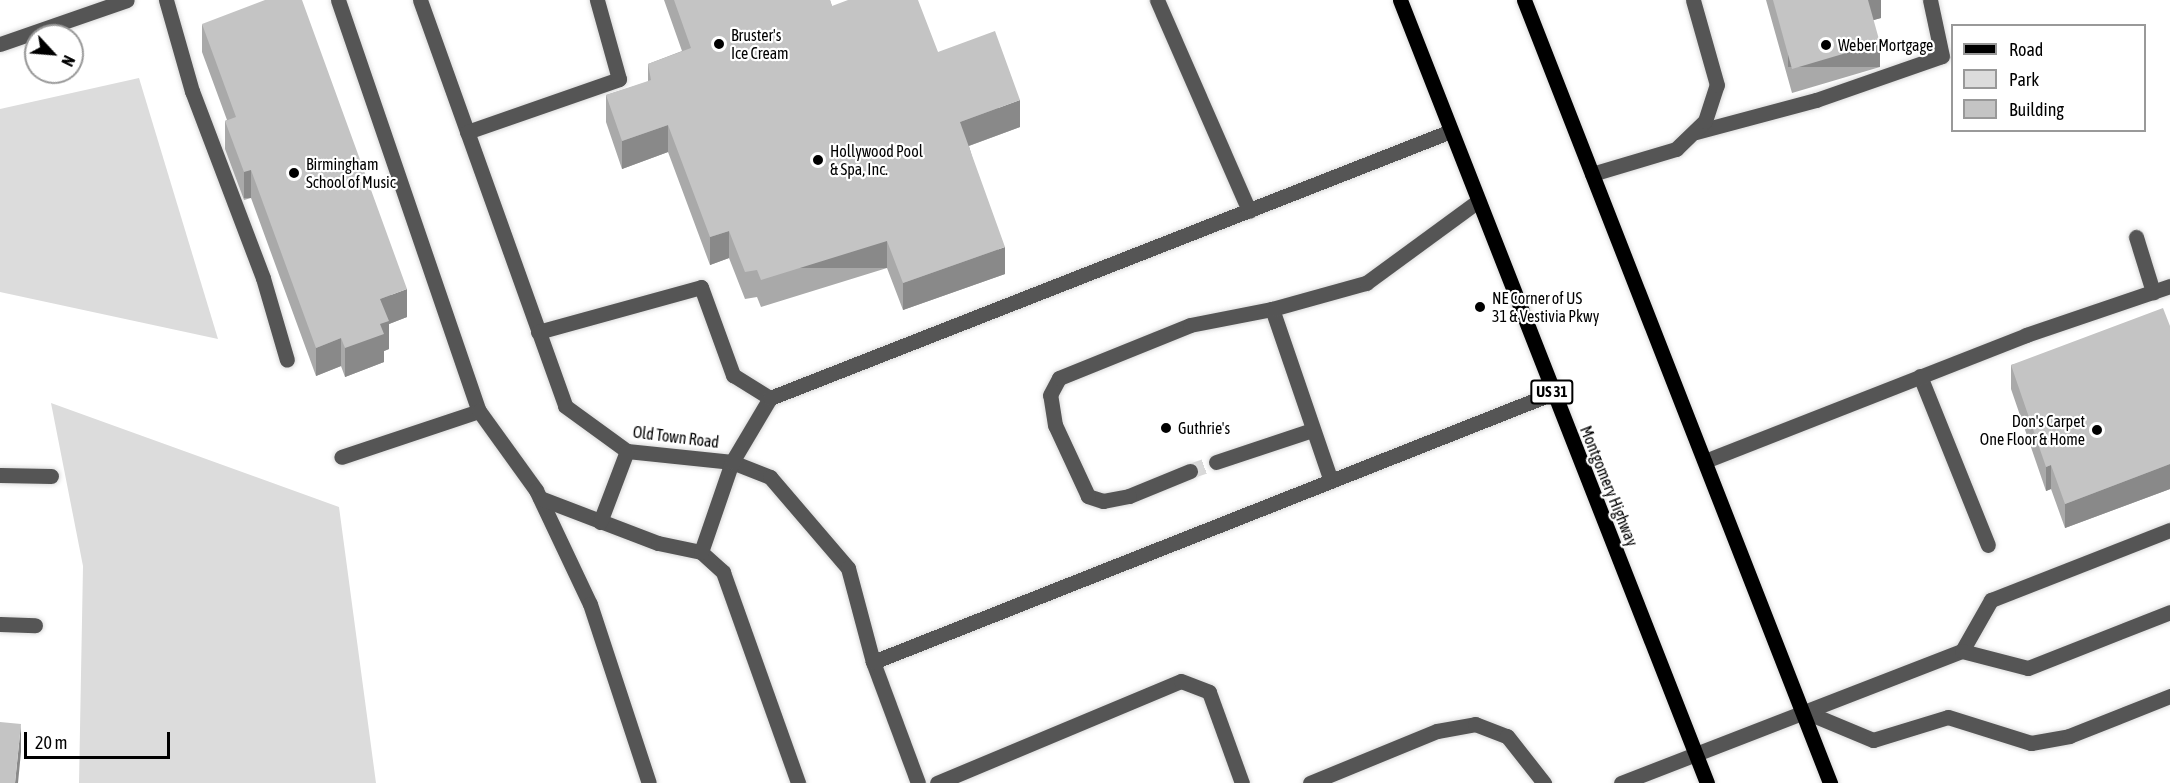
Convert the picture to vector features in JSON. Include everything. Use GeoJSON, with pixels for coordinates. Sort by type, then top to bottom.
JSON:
{"type":"FeatureCollection","features":[{"type":"Feature","properties":{"kind":"main road","name":"Montgomery Highway"},"geometry":{"type":"LineString","coordinates":[[1400,0],[1707,783]]}},
{"type":"Feature","properties":{"kind":"main road"},"geometry":{"type":"LineString","coordinates":[[1524,0],[1830,783]]}},
{"type":"Feature","properties":{"kind":"street"},"geometry":{"type":"LineString","coordinates":[[0,44],[127,0]]}},
{"type":"Feature","properties":{"kind":"street"},"geometry":{"type":"LineString","coordinates":[[166,0],[192,91],[263,278],[287,360]]}},
{"type":"Feature","properties":{"kind":"street"},"geometry":{"type":"LineString","coordinates":[[338,0],[479,411],[540,498],[590,604],[649,783]]}},
{"type":"Feature","properties":{"kind":"street","name":"Old Town Road"},"geometry":{"type":"LineString","coordinates":[[420,0],[565,406],[627,451],[732,462],[771,477],[848,568],[873,662],[918,783]]}},
{"type":"Feature","properties":{"kind":"street"},"geometry":{"type":"LineString","coordinates":[[467,132],[620,79],[597,0]]}},
{"type":"Feature","properties":{"kind":"street"},"geometry":{"type":"LineString","coordinates":[[1157,0],[1250,211]]}},
{"type":"Feature","properties":{"kind":"street"},"geometry":{"type":"LineString","coordinates":[[1592,174],[1676,149],[1696,132],[1714,102],[1717,85],[1693,0]]}},
{"type":"Feature","properties":{"kind":"street"},"geometry":{"type":"LineString","coordinates":[[1696,132],[1816,100],[1942,56],[1930,0]]}},
{"type":"Feature","properties":{"kind":"street"},"geometry":{"type":"LineString","coordinates":[[701,552],[732,462],[770,398],[1450,131]]}},
{"type":"Feature","properties":{"kind":"street"},"geometry":{"type":"LineString","coordinates":[[1190,471],[1129,496],[1103,501],[1088,496],[1055,425],[1050,395],[1059,378],[1190,325],[1272,309],[1366,284],[1478,201]]}},
{"type":"Feature","properties":{"kind":"street"},"geometry":{"type":"LineString","coordinates":[[2136,237],[2153,292]]}},
{"type":"Feature","properties":{"kind":"street"},"geometry":{"type":"LineString","coordinates":[[538,332],[701,286],[733,375],[770,398]]}},
{"type":"Feature","properties":{"kind":"street"},"geometry":{"type":"LineString","coordinates":[[1705,461],[1920,376],[2170,286]]}},
{"type":"Feature","properties":{"kind":"street"},"geometry":{"type":"LineString","coordinates":[[1272,309],[1331,481]]}},
{"type":"Feature","properties":{"kind":"street"},"geometry":{"type":"LineString","coordinates":[[1920,376],[1988,545]]}},
{"type":"Feature","properties":{"kind":"street"},"geometry":{"type":"LineString","coordinates":[[873,662],[1553,393]]}},
{"type":"Feature","properties":{"kind":"street"},"geometry":{"type":"LineString","coordinates":[[341,457],[479,411]]}},
{"type":"Feature","properties":{"kind":"street"},"geometry":{"type":"LineString","coordinates":[[1216,462],[1312,430]]}},
{"type":"Feature","properties":{"kind":"street"},"geometry":{"type":"LineString","coordinates":[[600,522],[627,451]]}},
{"type":"Feature","properties":{"kind":"street"},"geometry":{"type":"LineString","coordinates":[[0,475],[51,476]]}},
{"type":"Feature","properties":{"kind":"street"},"geometry":{"type":"LineString","coordinates":[[540,498],[600,522],[701,552],[723,572],[798,783]]}},
{"type":"Feature","properties":{"kind":"street"},"geometry":{"type":"LineString","coordinates":[[1962,651],[1991,600],[2170,530]]}},
{"type":"Feature","properties":{"kind":"street"},"geometry":{"type":"LineString","coordinates":[[1621,783],[1801,710],[1962,651],[2028,668],[2170,612]]}},
{"type":"Feature","properties":{"kind":"street"},"geometry":{"type":"LineString","coordinates":[[0,624],[35,625]]}},
{"type":"Feature","properties":{"kind":"street"},"geometry":{"type":"LineString","coordinates":[[937,783],[1181,681],[1209,692],[1242,783]]}},
{"type":"Feature","properties":{"kind":"street"},"geometry":{"type":"LineString","coordinates":[[1801,710],[1873,740],[1948,717],[2031,743],[2069,736],[2170,696]]}},
{"type":"Feature","properties":{"kind":"street"},"geometry":{"type":"LineString","coordinates":[[1310,783],[1437,730],[1475,724],[1507,736],[1544,783]]}},
{"type":"Feature","properties":{"kind":"green space"},"geometry":{"type":"Polygon","coordinates":[[[139,78],[218,339],[0,292],[0,109],[139,78]]]}},
{"type":"Feature","properties":{"kind":"green space"},"geometry":{"type":"Polygon","coordinates":[[[51,403],[339,507],[376,783],[79,783],[83,566],[51,403]]]}},
{"type":"Feature","properties":{"kind":"building","name":"Birmingham School of Music"},"geometry":{"type":"Polygon","coordinates":[[[265,0],[302,0],[407,289],[380,299],[389,321],[380,324],[384,334],[345,348],[341,338],[316,348],[251,170],[244,172],[225,121],[236,117],[202,24],[265,0]]]}},
{"type":"Feature","properties":{"kind":"building","name":"Hollywood Pool & Spa, Inc."},"geometry":{"type":"Polygon","coordinates":[[[674,0],[830,0],[832,6],[848,0],[918,0],[938,52],[995,31],[1020,100],[960,122],[1005,247],[903,283],[887,241],[761,280],[757,270],[745,272],[729,231],[710,237],[668,125],[622,141],[606,95],[651,80],[648,64],[691,48],[674,0]]]}},
{"type":"Feature","properties":{"kind":"building","name":"Weber Mortgage"},"geometry":{"type":"Polygon","coordinates":[[[1773,0],[1868,0],[1880,43],[1792,69],[1773,0]]]}},
{"type":"Feature","properties":{"kind":"building","name":"Don's Carpet One Floor & Home"},"geometry":{"type":"Polygon","coordinates":[[[2163,308],[2170,326],[2170,464],[2065,504],[2051,465],[2046,467],[2011,365],[2163,308]]]}},
{"type":"Feature","properties":{"kind":"building"},"geometry":{"type":"Polygon","coordinates":[[[0,722],[21,724],[15,783],[0,783],[0,722]]]}},
{"type":"Feature","properties":{"kind":"tunnel"},"geometry":{"type":"LineString","coordinates":[[1190,471],[1216,462]]}},
{"type":"Feature","properties":{"kind":"place","name":"Bruster's Ice Cream"},"geometry":{"type":"Point","coordinates":[719,44]}},
{"type":"Feature","properties":{"kind":"place","name":"Weber Mortgage"},"geometry":{"type":"Point","coordinates":[1826,45]}},
{"type":"Feature","properties":{"kind":"place","name":"Hollywood Pool & Spa, Inc."},"geometry":{"type":"Point","coordinates":[818,160]}},
{"type":"Feature","properties":{"kind":"place","name":"Birmingham School of Music"},"geometry":{"type":"Point","coordinates":[294,173]}},
{"type":"Feature","properties":{"kind":"place","name":"NE Corner of US 31 & Vestivia Pkwy"},"geometry":{"type":"Point","coordinates":[1480,307]}},
{"type":"Feature","properties":{"kind":"place","name":"Guthrie's"},"geometry":{"type":"Point","coordinates":[1166,428]}},
{"type":"Feature","properties":{"kind":"place","name":"Don's Carpet One Floor & Home"},"geometry":{"type":"Point","coordinates":[2097,430]}}]}
